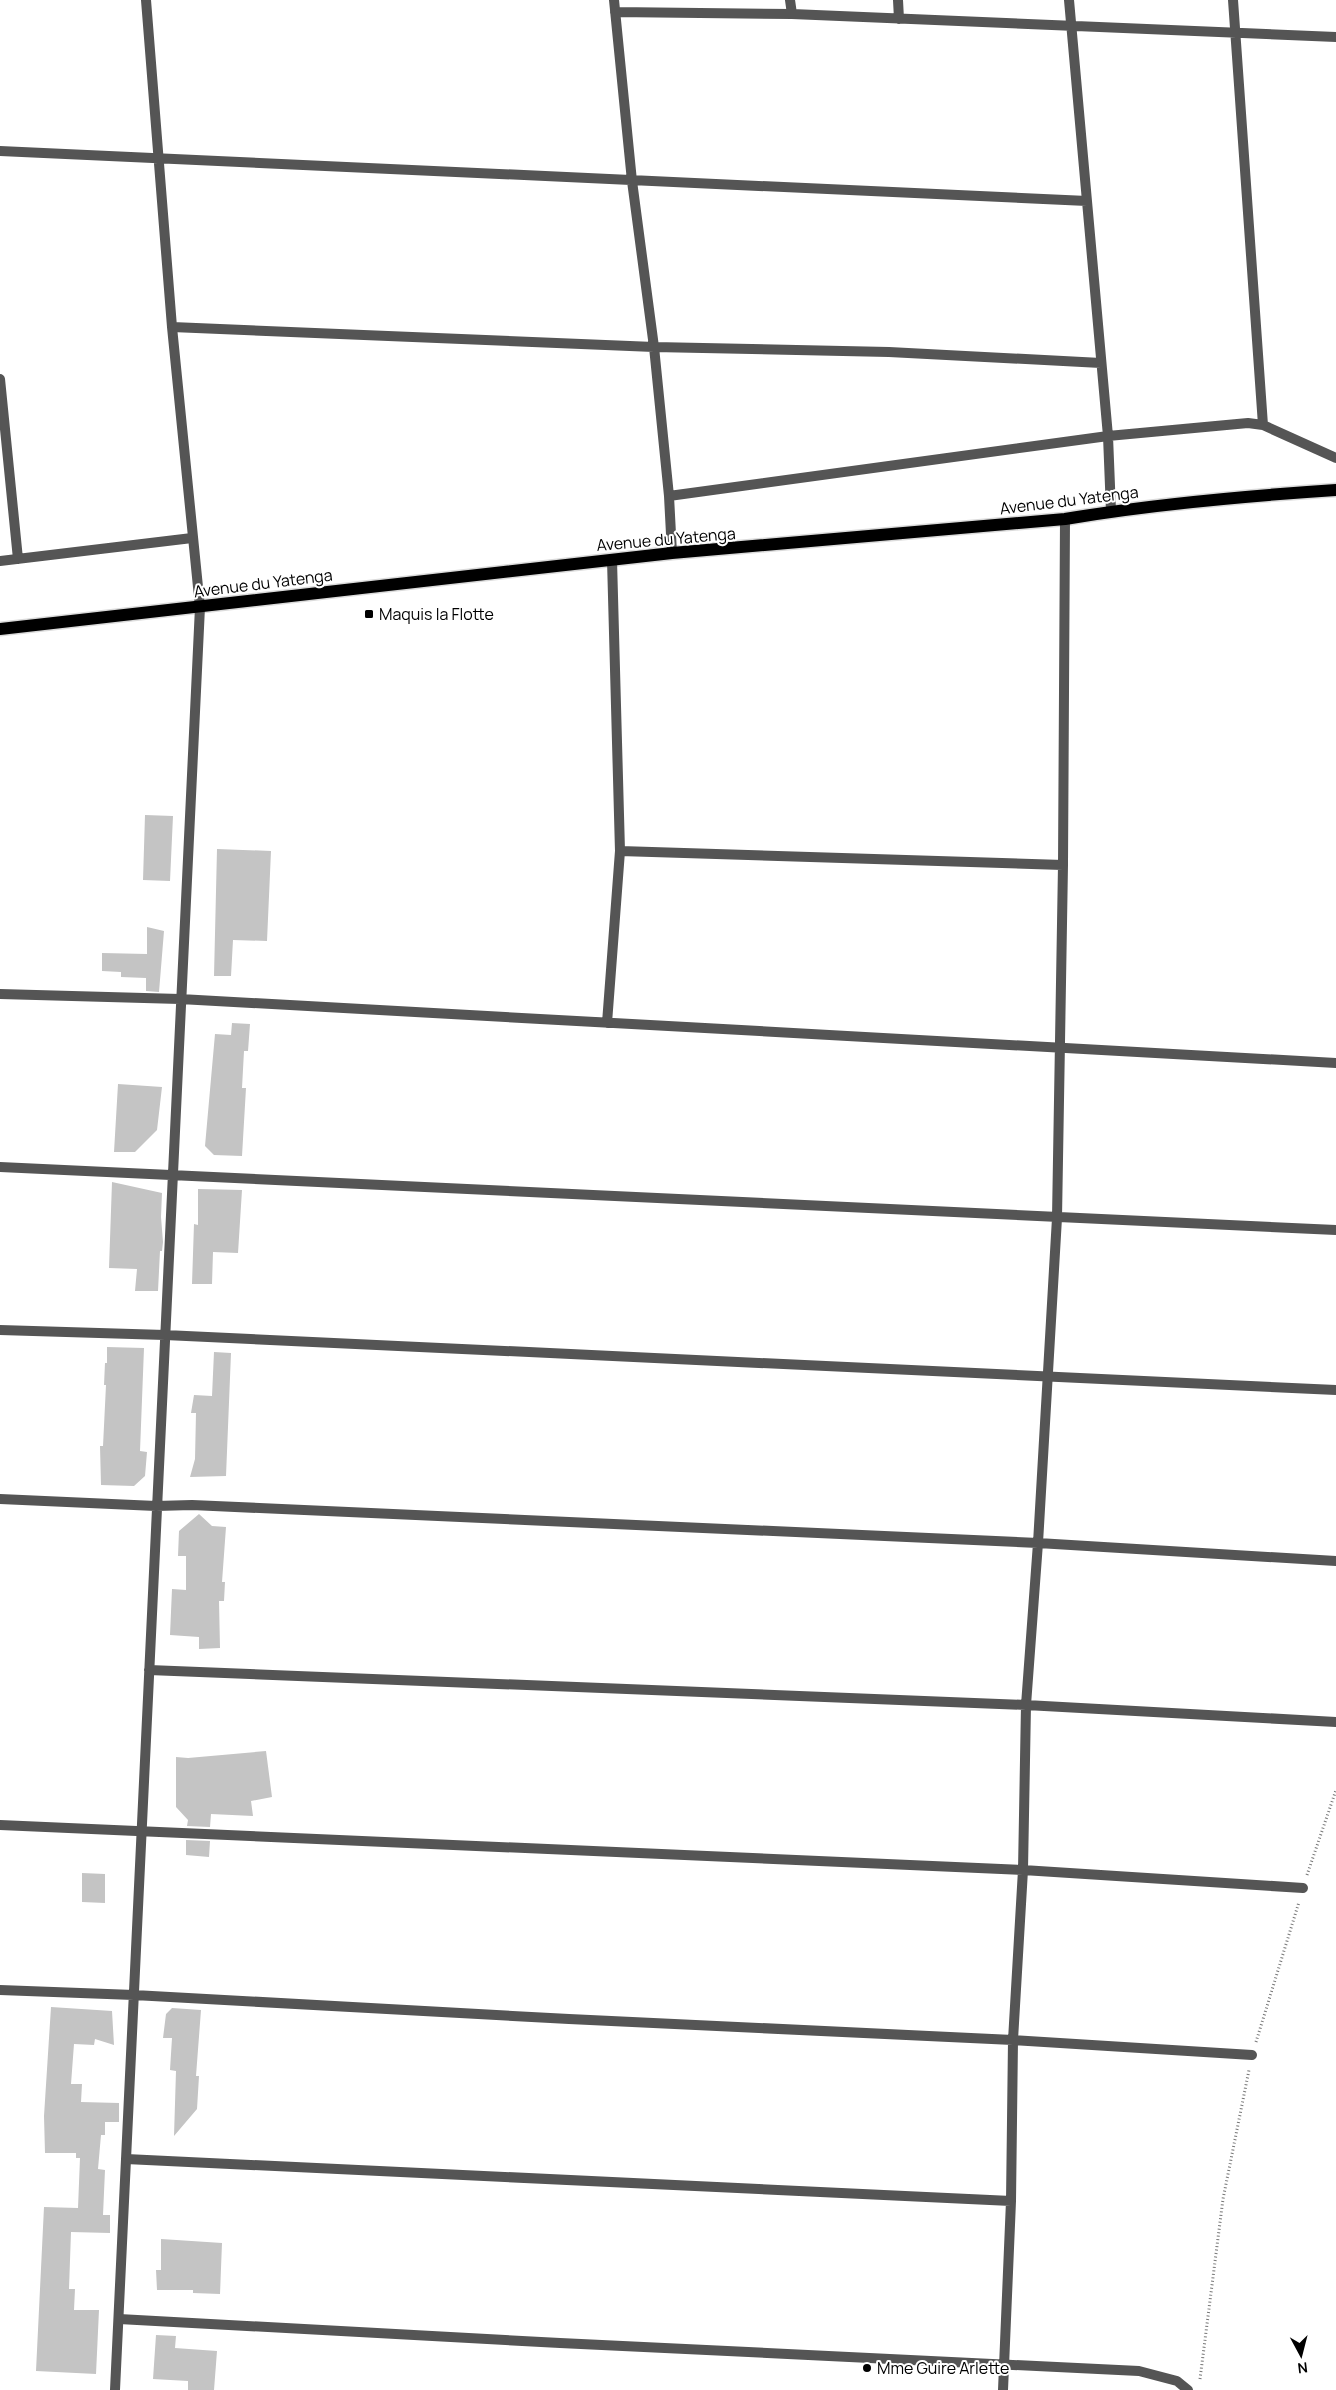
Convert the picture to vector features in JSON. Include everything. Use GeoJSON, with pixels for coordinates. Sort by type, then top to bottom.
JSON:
{"type":"FeatureCollection","features":[{"type":"Feature","properties":{"kind":"main road","name":"Avenue du Yatenga"},"geometry":{"type":"LineString","coordinates":[[0,629],[672,553],[1065,518],[1111,511],[1334,490]]}},
{"type":"Feature","properties":{"kind":"street"},"geometry":{"type":"LineString","coordinates":[[115,2390],[200,607],[172,327],[146,0]]}},
{"type":"Feature","properties":{"kind":"street"},"geometry":{"type":"LineString","coordinates":[[614,0],[632,181],[654,347],[669,496],[672,553]]}},
{"type":"Feature","properties":{"kind":"street"},"geometry":{"type":"LineString","coordinates":[[790,0],[792,14]]}},
{"type":"Feature","properties":{"kind":"street"},"geometry":{"type":"LineString","coordinates":[[898,0],[899,19]]}},
{"type":"Feature","properties":{"kind":"street"},"geometry":{"type":"LineString","coordinates":[[1068,0],[1108,436],[1111,511]]}},
{"type":"Feature","properties":{"kind":"street"},"geometry":{"type":"LineString","coordinates":[[1234,0],[1263,425]]}},
{"type":"Feature","properties":{"kind":"street"},"geometry":{"type":"LineString","coordinates":[[615,12],[792,14],[1336,37]]}},
{"type":"Feature","properties":{"kind":"street"},"geometry":{"type":"LineString","coordinates":[[0,151],[1087,201]]}},
{"type":"Feature","properties":{"kind":"street"},"geometry":{"type":"LineString","coordinates":[[172,327],[654,347],[889,352],[1101,363]]}},
{"type":"Feature","properties":{"kind":"street"},"geometry":{"type":"LineString","coordinates":[[0,379],[18,559]]}},
{"type":"Feature","properties":{"kind":"street"},"geometry":{"type":"LineString","coordinates":[[669,496],[1108,436],[1248,424],[1263,425],[1336,458]]}},
{"type":"Feature","properties":{"kind":"street"},"geometry":{"type":"LineString","coordinates":[[1003,2390],[1010,2201],[1013,2040],[1023,1870],[1026,1705],[1038,1543],[1057,1218],[1063,865],[1065,518]]}},
{"type":"Feature","properties":{"kind":"street"},"geometry":{"type":"LineString","coordinates":[[0,561],[192,538]]}},
{"type":"Feature","properties":{"kind":"street"},"geometry":{"type":"LineString","coordinates":[[607,1023],[620,851],[612,560]]}},
{"type":"Feature","properties":{"kind":"street"},"geometry":{"type":"LineString","coordinates":[[620,851],[1063,865]]}},
{"type":"Feature","properties":{"kind":"street"},"geometry":{"type":"LineString","coordinates":[[0,994],[180,999],[1336,1063]]}},
{"type":"Feature","properties":{"kind":"street"},"geometry":{"type":"LineString","coordinates":[[0,1167],[1336,1230]]}},
{"type":"Feature","properties":{"kind":"street"},"geometry":{"type":"LineString","coordinates":[[0,1330],[165,1335],[1336,1390]]}},
{"type":"Feature","properties":{"kind":"street"},"geometry":{"type":"LineString","coordinates":[[0,1499],[156,1506],[192,1505],[1038,1543],[1336,1561]]}},
{"type":"Feature","properties":{"kind":"street"},"geometry":{"type":"LineString","coordinates":[[149,1670],[1026,1705],[1336,1722]]}},
{"type":"Feature","properties":{"kind":"street"},"geometry":{"type":"LineString","coordinates":[[0,1826],[1023,1870],[1303,1888]]}},
{"type":"Feature","properties":{"kind":"street"},"geometry":{"type":"LineString","coordinates":[[0,1990],[134,1995],[570,2019],[1013,2040],[1252,2055]]}},
{"type":"Feature","properties":{"kind":"street"},"geometry":{"type":"LineString","coordinates":[[126,2159],[1010,2201]]}},
{"type":"Feature","properties":{"kind":"street"},"geometry":{"type":"LineString","coordinates":[[119,2319],[560,2343],[1139,2371],[1177,2381],[1188,2390]]}},
{"type":"Feature","properties":{"kind":"path"},"geometry":{"type":"LineString","coordinates":[[1200,2380],[1223,2199],[1252,2055],[1303,1888],[1336,1790]]}},
{"type":"Feature","properties":{"kind":"building"},"geometry":{"type":"Polygon","coordinates":[[[145,815],[173,816],[170,881],[143,880],[145,815]]]}},
{"type":"Feature","properties":{"kind":"building"},"geometry":{"type":"Polygon","coordinates":[[[217,849],[271,851],[267,941],[233,940],[231,976],[214,976],[217,849]]]}},
{"type":"Feature","properties":{"kind":"building"},"geometry":{"type":"Polygon","coordinates":[[[147,927],[164,931],[159,992],[146,991],[146,978],[121,977],[121,972],[102,971],[102,953],[147,954],[147,927]]]}},
{"type":"Feature","properties":{"kind":"building"},"geometry":{"type":"Polygon","coordinates":[[[232,1023],[250,1024],[248,1051],[244,1051],[242,1088],[246,1088],[242,1156],[214,1155],[205,1146],[215,1034],[231,1035],[232,1023]]]}},
{"type":"Feature","properties":{"kind":"building"},"geometry":{"type":"Polygon","coordinates":[[[118,1084],[162,1087],[157,1130],[135,1152],[114,1152],[118,1084]]]}},
{"type":"Feature","properties":{"kind":"building"},"geometry":{"type":"Polygon","coordinates":[[[112,1182],[162,1193],[163,1242],[162,1251],[160,1251],[158,1291],[135,1291],[137,1269],[109,1268],[112,1182]]]}},
{"type":"Feature","properties":{"kind":"building"},"geometry":{"type":"Polygon","coordinates":[[[198,1189],[242,1190],[238,1253],[213,1252],[212,1284],[192,1284],[194,1224],[198,1225],[198,1189]]]}},
{"type":"Feature","properties":{"kind":"building"},"geometry":{"type":"Polygon","coordinates":[[[107,1347],[144,1348],[140,1451],[147,1452],[145,1476],[134,1486],[101,1485],[100,1446],[103,1446],[107,1347]]]}},
{"type":"Feature","properties":{"kind":"building"},"geometry":{"type":"Polygon","coordinates":[[[214,1352],[231,1353],[226,1476],[190,1477],[195,1459],[196,1413],[191,1413],[194,1395],[212,1396],[214,1352]]]}},
{"type":"Feature","properties":{"kind":"building"},"geometry":{"type":"Polygon","coordinates":[[[199,1514],[212,1526],[226,1527],[222,1582],[225,1582],[224,1601],[219,1601],[220,1648],[199,1649],[199,1637],[170,1635],[172,1589],[186,1590],[186,1556],[178,1556],[179,1531],[199,1514]]]}},
{"type":"Feature","properties":{"kind":"building"},"geometry":{"type":"Polygon","coordinates":[[[266,1751],[272,1797],[251,1801],[253,1816],[211,1814],[210,1827],[187,1826],[188,1820],[176,1807],[176,1757],[188,1758],[266,1751]]]}},
{"type":"Feature","properties":{"kind":"building"},"geometry":{"type":"Polygon","coordinates":[[[186,1840],[210,1841],[209,1857],[186,1855],[186,1840]]]}},
{"type":"Feature","properties":{"kind":"building"},"geometry":{"type":"Polygon","coordinates":[[[82,1873],[105,1874],[105,1903],[82,1902],[82,1873]]]}},
{"type":"Feature","properties":{"kind":"building"},"geometry":{"type":"Polygon","coordinates":[[[51,2007],[112,2011],[114,2045],[95,2039],[94,2045],[74,2044],[71,2084],[82,2084],[81,2102],[119,2103],[119,2122],[105,2122],[105,2135],[101,2135],[98,2169],[105,2170],[103,2215],[110,2215],[110,2233],[71,2232],[69,2289],[75,2289],[74,2310],[99,2310],[96,2374],[36,2371],[44,2207],[78,2208],[80,2158],[76,2158],[76,2153],[45,2153],[44,2116],[51,2007]]]}},
{"type":"Feature","properties":{"kind":"building"},"geometry":{"type":"Polygon","coordinates":[[[172,2008],[201,2010],[196,2076],[199,2076],[197,2109],[174,2136],[176,2071],[170,2070],[172,2038],[163,2038],[166,2014],[172,2008]]]}},
{"type":"Feature","properties":{"kind":"building"},"geometry":{"type":"Polygon","coordinates":[[[161,2239],[222,2243],[220,2294],[193,2293],[193,2290],[157,2290],[156,2270],[161,2270],[161,2239]]]}},
{"type":"Feature","properties":{"kind":"building"},"geometry":{"type":"Polygon","coordinates":[[[156,2335],[176,2336],[175,2348],[217,2351],[214,2390],[188,2390],[188,2381],[153,2379],[156,2335]]]}},
{"type":"Feature","properties":{"kind":"place","name":"Maquis la Flotte"},"geometry":{"type":"Point","coordinates":[369,614]}},
{"type":"Feature","properties":{"kind":"place","name":"Mme Guire Arlette"},"geometry":{"type":"Point","coordinates":[867,2368]}}]}
